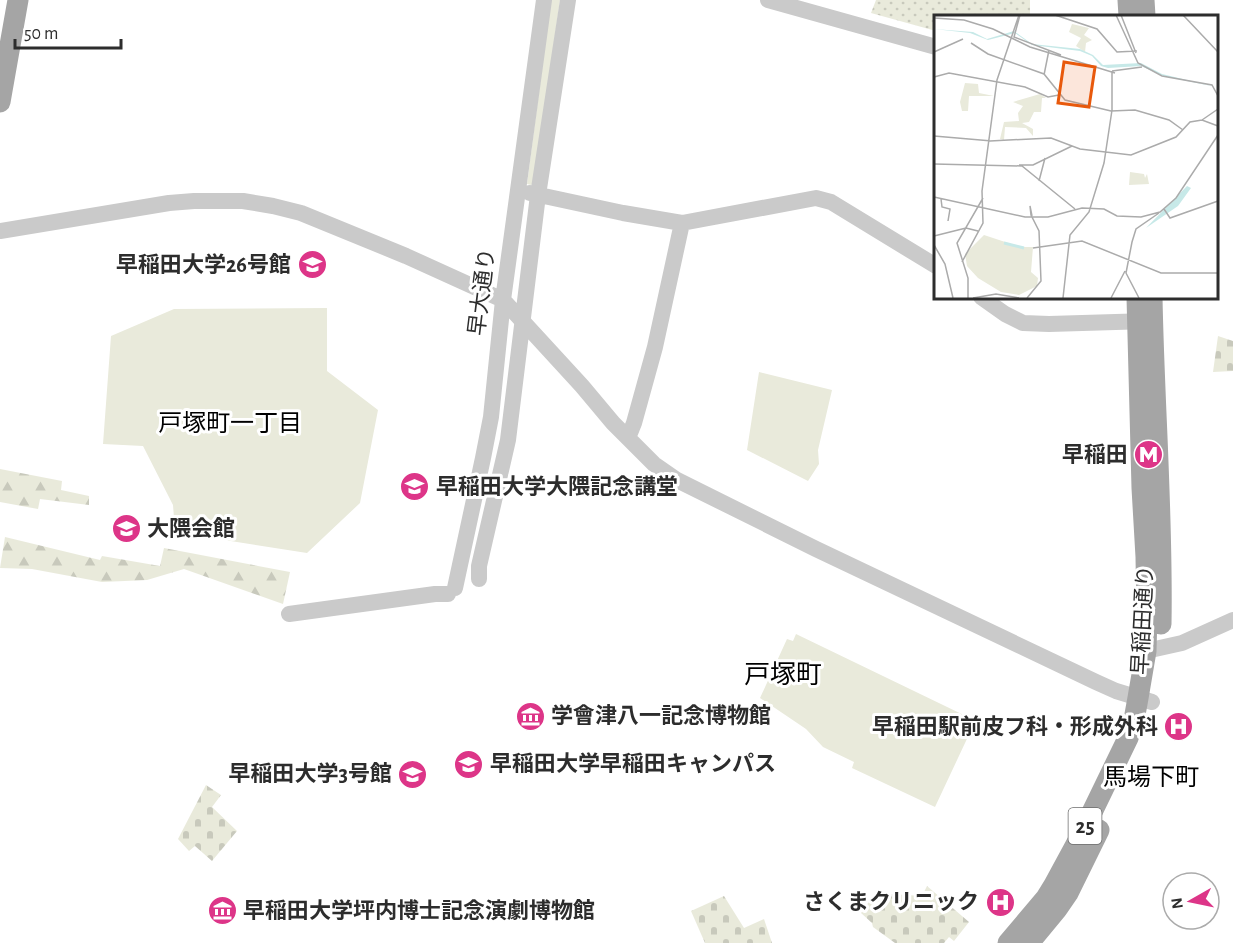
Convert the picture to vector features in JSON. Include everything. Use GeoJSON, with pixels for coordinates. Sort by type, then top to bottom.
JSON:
{"type":"FeatureCollection","features":[{"type":"Feature","properties":{"kind":"main road"},"geometry":{"type":"LineString","coordinates":[[0,102],[18,0]]}},
{"type":"Feature","properties":{"kind":"main road"},"geometry":{"type":"LineString","coordinates":[[1128,0],[1129,15]]}},
{"type":"Feature","properties":{"kind":"main road"},"geometry":{"type":"LineString","coordinates":[[1144,0],[1145,15]]}},
{"type":"Feature","properties":{"kind":"main road","name":"早稲田通り"},"geometry":{"type":"LineString","coordinates":[[1014,943],[1046,898],[1080,837],[1145,700],[1162,590],[1160,488],[1145,321],[1137,298]]}},
{"type":"Feature","properties":{"kind":"main road","name":"早稲田通り"},"geometry":{"type":"LineString","coordinates":[[1145,321],[1152,298]]}},
{"type":"Feature","properties":{"kind":"street","name":"早大通り"},"geometry":{"type":"LineString","coordinates":[[289,614],[452,591],[489,427],[517,189],[544,0]]}},
{"type":"Feature","properties":{"kind":"street","name":"早大通り"},"geometry":{"type":"LineString","coordinates":[[479,579],[479,566],[508,440],[538,195],[568,0]]}},
{"type":"Feature","properties":{"kind":"street"},"geometry":{"type":"LineString","coordinates":[[768,0],[934,45]]}},
{"type":"Feature","properties":{"kind":"street"},"geometry":{"type":"LineString","coordinates":[[517,189],[682,224],[816,198],[831,202],[934,265]]}},
{"type":"Feature","properties":{"kind":"street"},"geometry":{"type":"LineString","coordinates":[[0,231],[169,203],[243,201],[301,213],[406,256],[503,300],[628,438],[660,468],[689,486],[1096,682],[1145,700]]}},
{"type":"Feature","properties":{"kind":"street"},"geometry":{"type":"LineString","coordinates":[[628,438],[656,347],[682,224]]}},
{"type":"Feature","properties":{"kind":"street"},"geometry":{"type":"LineString","coordinates":[[982,298],[1023,323],[1145,321]]}},
{"type":"Feature","properties":{"kind":"street"},"geometry":{"type":"LineString","coordinates":[[1153,650],[1182,643],[1233,620]]}},
{"type":"Feature","properties":{"kind":"green space"},"geometry":{"type":"Polygon","coordinates":[[[551,0],[560,0],[534,183],[531,185],[527,184],[551,0]]]}},
{"type":"Feature","properties":{"kind":"green space"},"geometry":{"type":"Polygon","coordinates":[[[876,0],[1030,0],[1030,15],[934,15],[934,30],[871,13],[876,0]]]}},
{"type":"Feature","properties":{"kind":"green space"},"geometry":{"type":"Polygon","coordinates":[[[327,308],[327,371],[378,410],[360,503],[307,553],[180,533],[181,520],[174,518],[173,505],[143,446],[103,444],[111,336],[174,309],[327,308]]]}},
{"type":"Feature","properties":{"kind":"green space"},"geometry":{"type":"Polygon","coordinates":[[[1218,336],[1233,341],[1233,371],[1213,372],[1218,336]]]}},
{"type":"Feature","properties":{"kind":"green space"},"geometry":{"type":"Polygon","coordinates":[[[759,372],[832,390],[818,450],[819,464],[808,481],[747,450],[759,372]]]}},
{"type":"Feature","properties":{"kind":"green space"},"geometry":{"type":"Polygon","coordinates":[[[0,469],[62,481],[61,490],[89,496],[89,505],[40,499],[38,509],[0,502],[0,469]]]}},
{"type":"Feature","properties":{"kind":"green space"},"geometry":{"type":"Polygon","coordinates":[[[5,537],[100,560],[102,556],[160,566],[164,548],[290,572],[283,604],[184,569],[147,580],[102,582],[32,569],[0,568],[5,537]]]}},
{"type":"Feature","properties":{"kind":"green space"},"geometry":{"type":"Polygon","coordinates":[[[796,634],[972,719],[973,726],[935,807],[852,768],[854,762],[823,747],[806,729],[760,698],[787,639],[793,641],[796,634]]]}},
{"type":"Feature","properties":{"kind":"green space"},"geometry":{"type":"Polygon","coordinates":[[[206,785],[221,795],[212,807],[237,831],[212,861],[195,846],[189,851],[178,839],[206,785]]]}},
{"type":"Feature","properties":{"kind":"green space"},"geometry":{"type":"Polygon","coordinates":[[[927,886],[969,922],[954,941],[949,937],[944,943],[895,943],[873,927],[872,923],[861,913],[875,893],[922,896],[927,886]]]}},
{"type":"Feature","properties":{"kind":"green space"},"geometry":{"type":"Polygon","coordinates":[[[724,896],[744,928],[764,919],[772,943],[705,943],[691,911],[724,896]]]}},
{"type":"Feature","properties":{"kind":"place","name":"早稲田大学26号館"},"geometry":{"type":"Point","coordinates":[312,265]}},
{"type":"Feature","properties":{"kind":"place","name":"早稲田"},"geometry":{"type":"Point","coordinates":[1149,455]}},
{"type":"Feature","properties":{"kind":"place","name":"早稲田大学大隈記念講堂"},"geometry":{"type":"Point","coordinates":[415,487]}},
{"type":"Feature","properties":{"kind":"place","name":"大隈会館"},"geometry":{"type":"Point","coordinates":[126,529]}},
{"type":"Feature","properties":{"kind":"place","name":"学會津八一記念博物館"},"geometry":{"type":"Point","coordinates":[530,716]}},
{"type":"Feature","properties":{"kind":"place","name":"早稲田駅前皮フ科・形成外科"},"geometry":{"type":"Point","coordinates":[1179,727]}},
{"type":"Feature","properties":{"kind":"place","name":"早稲田大学早稲田キャンパス"},"geometry":{"type":"Point","coordinates":[469,764]}},
{"type":"Feature","properties":{"kind":"place","name":"早稲田大学3号館"},"geometry":{"type":"Point","coordinates":[413,774]}},
{"type":"Feature","properties":{"kind":"place","name":"さくまクリニック"},"geometry":{"type":"Point","coordinates":[1000,902]}},
{"type":"Feature","properties":{"kind":"place","name":"早稲田大学坪内博士記念演劇博物館"},"geometry":{"type":"Point","coordinates":[222,911]}},
{"type":"Feature","properties":{"kind":"district","name":"戸塚町一丁目"},"geometry":{"type":"Point","coordinates":[230,424]}},
{"type":"Feature","properties":{"kind":"district","name":"戸塚町"},"geometry":{"type":"Point","coordinates":[783,675]}},
{"type":"Feature","properties":{"kind":"district","name":"馬場下町"},"geometry":{"type":"Point","coordinates":[1151,778]}}]}
